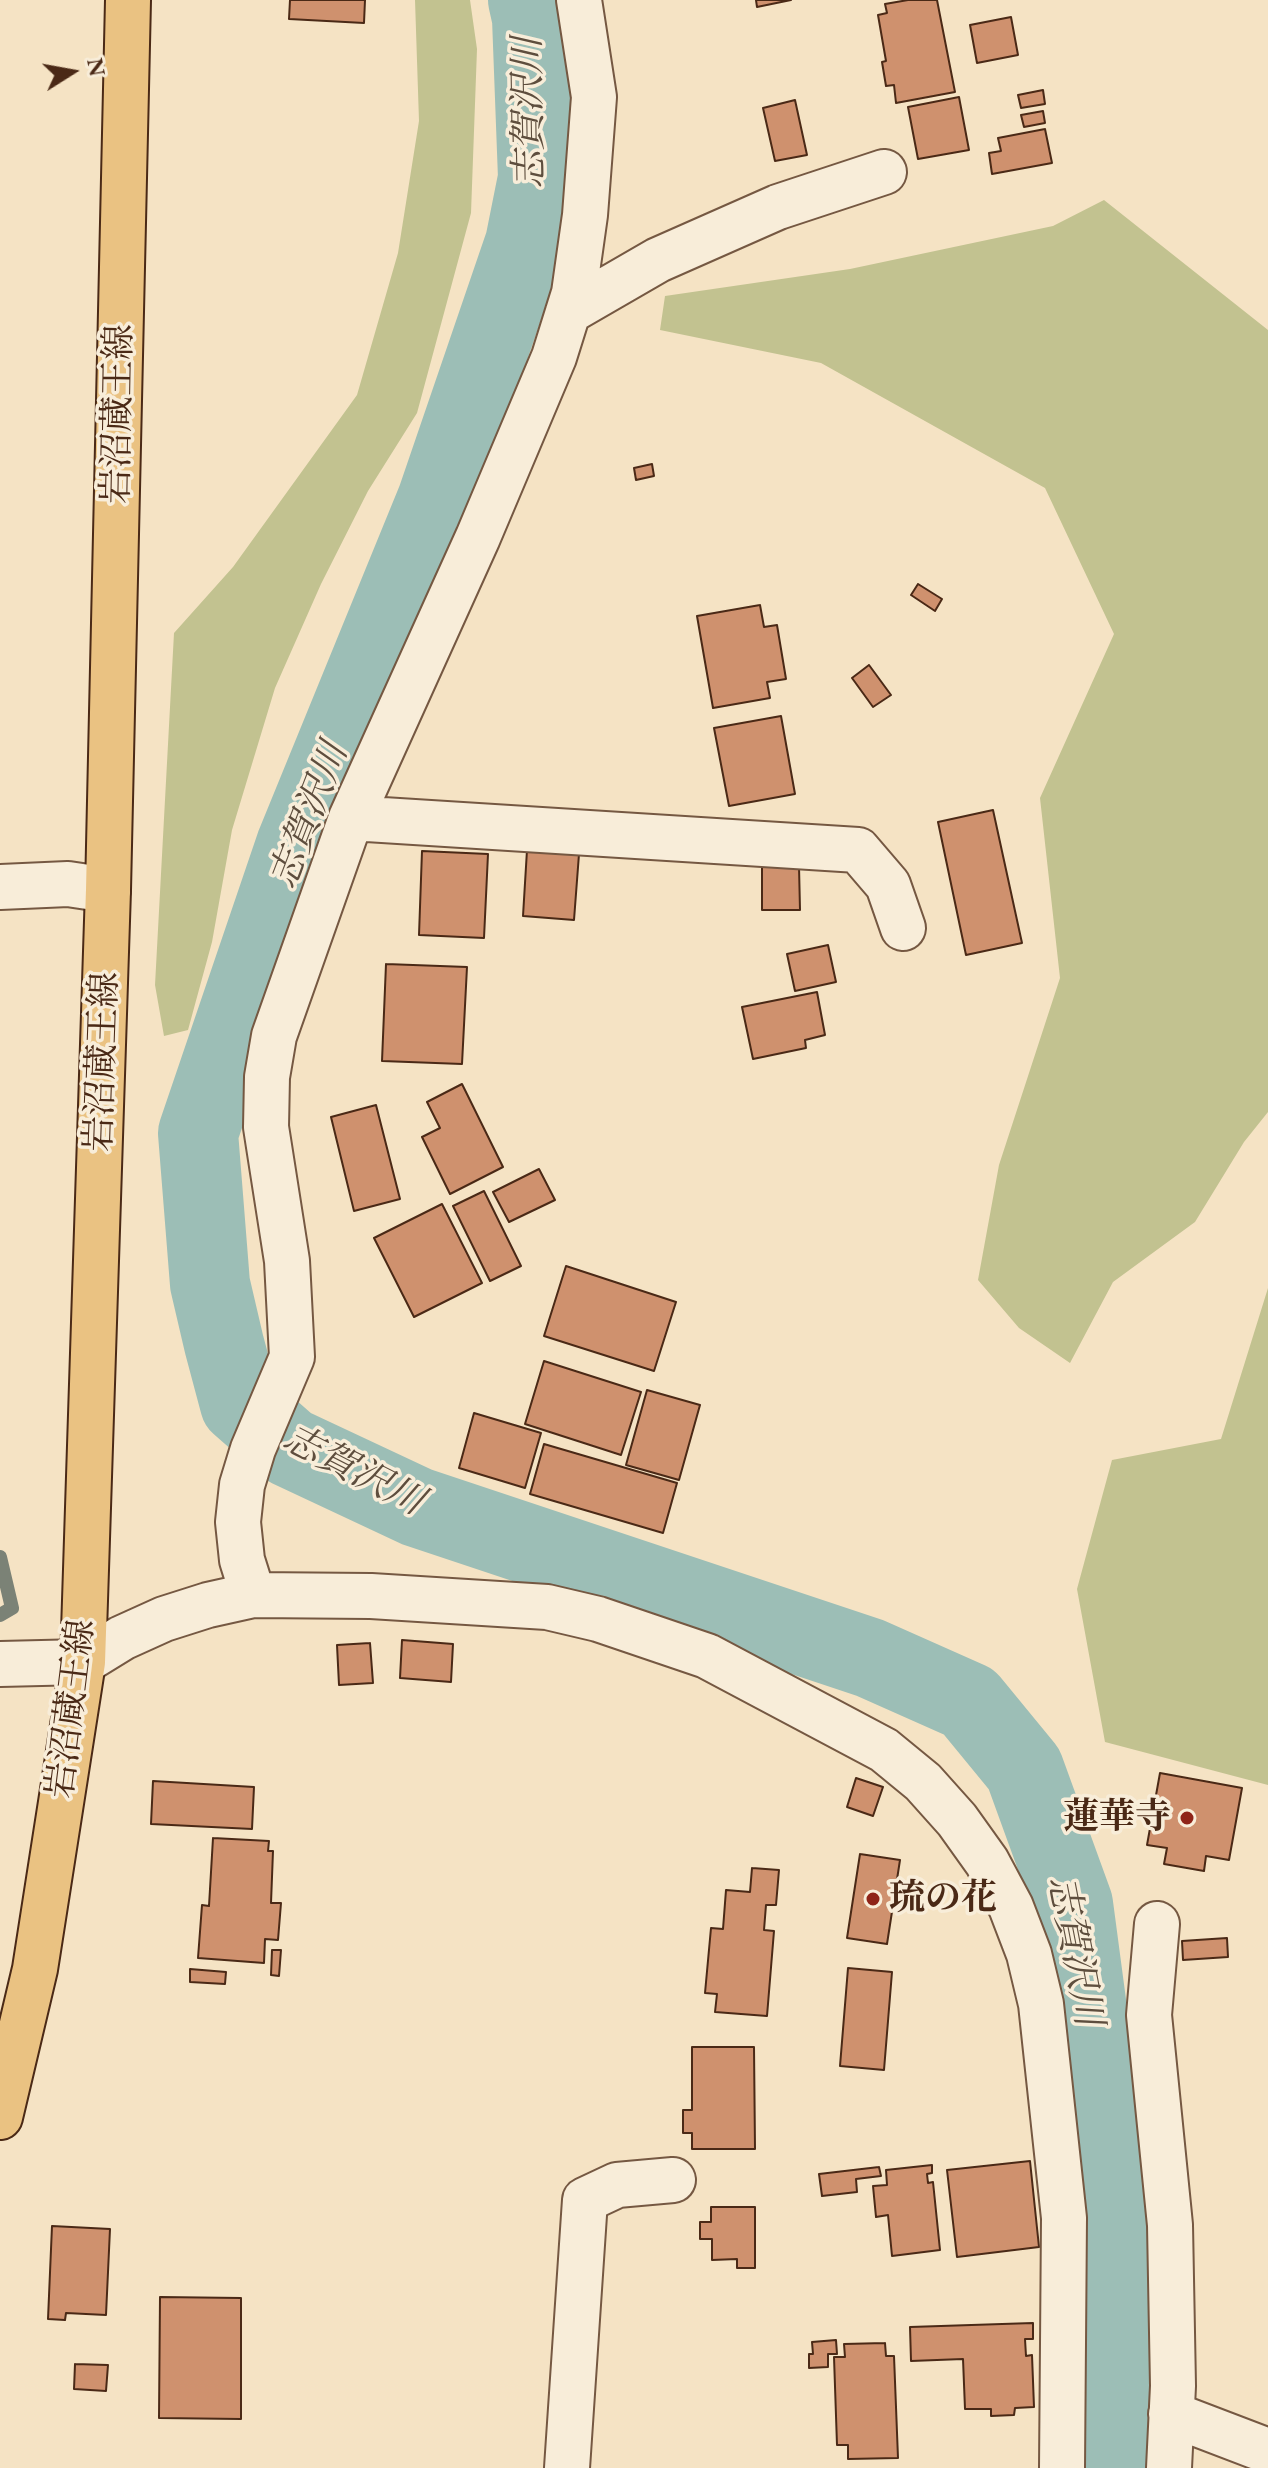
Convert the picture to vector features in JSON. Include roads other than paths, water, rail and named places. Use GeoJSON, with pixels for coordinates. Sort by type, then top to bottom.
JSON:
{"type":"FeatureCollection","features":[{"type":"Feature","properties":{"kind":"main road","name":"岩沼蔵王線"},"geometry":{"type":"LineString","coordinates":[[0,2117],[35,1969],[83,1662],[108,890],[128,0]]}},
{"type":"Feature","properties":{"kind":"street"},"geometry":{"type":"LineString","coordinates":[[253,1595],[242,1560],[238,1522],[242,1485],[253,1449],[292,1357],[287,1261],[266,1127],[267,1077],[274,1036],[351,818],[478,537],[554,357],[574,293],[585,215],[594,97],[579,0]]}},
{"type":"Feature","properties":{"kind":"street"},"geometry":{"type":"LineString","coordinates":[[568,312],[658,260],[778,207],[884,172]]}},
{"type":"Feature","properties":{"kind":"street"},"geometry":{"type":"LineString","coordinates":[[351,818],[858,850],[888,885],[903,928]]}},
{"type":"Feature","properties":{"kind":"street"},"geometry":{"type":"LineString","coordinates":[[0,887],[68,884],[108,890]]}},
{"type":"Feature","properties":{"kind":"street"},"geometry":{"type":"LineString","coordinates":[[0,1664],[83,1662],[122,1638],[164,1619],[253,1595],[371,1596],[547,1607],[598,1619],[707,1656],[884,1750],[923,1782],[957,1820],[987,1862],[1029,1954],[1041,2004],[1064,2218],[1052,2467]]}},
{"type":"Feature","properties":{"kind":"street"},"geometry":{"type":"LineString","coordinates":[[1157,1924],[1149,2015],[1170,2225],[1169,2468]]}},
{"type":"Feature","properties":{"kind":"street"},"geometry":{"type":"LineString","coordinates":[[567,2468],[585,2200],[617,2185],[673,2180]]}},
{"type":"Feature","properties":{"kind":"street"},"geometry":{"type":"LineString","coordinates":[[1171,2414],[1268,2451]]}},
{"type":"Feature","properties":{"kind":"waterway","name":"志賀沢川"},"geometry":{"type":"LineString","coordinates":[[528,0],[532,18],[538,178],[525,243],[437,500],[296,845],[198,1133],[210,1284],[224,1344],[240,1404],[289,1447],[417,1507],[870,1658],[969,1702],[1024,1769],[1073,1904],[1120,2258],[1119,2468]]}},
{"type":"Feature","properties":{"kind":"waterway"},"geometry":{"type":"LineString","coordinates":[[0,1557],[12,1608],[0,1615]]}},
{"type":"Feature","properties":{"kind":"place","name":"蓮華寺"},"geometry":{"type":"Point","coordinates":[1187,1818]}},
{"type":"Feature","properties":{"kind":"place","name":"琉の花"},"geometry":{"type":"Point","coordinates":[873,1899]}}]}
